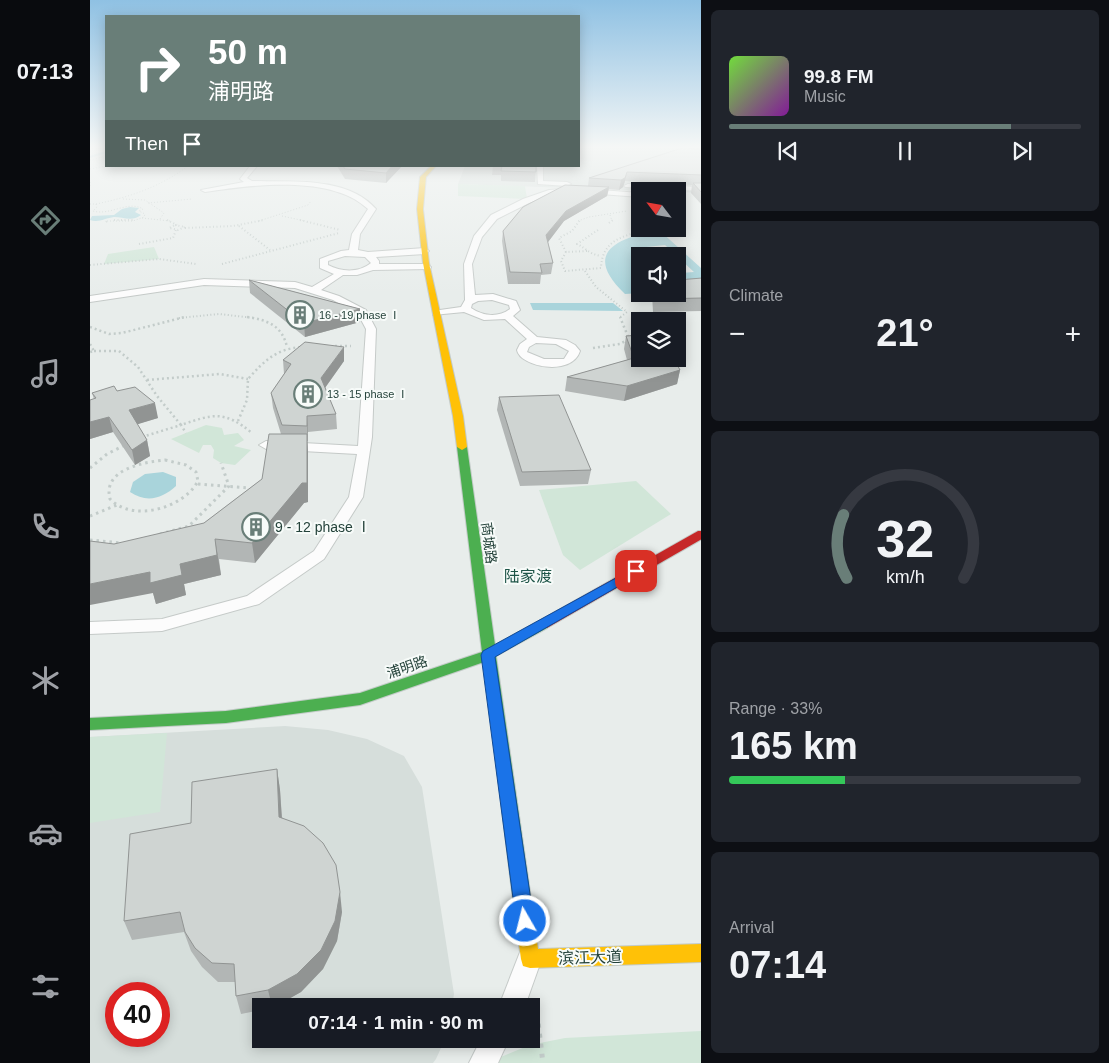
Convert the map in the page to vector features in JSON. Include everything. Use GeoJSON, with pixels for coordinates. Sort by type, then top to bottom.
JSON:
{"type":"FeatureCollection","features":[{"type":"Feature","properties":{"kind":"street","name":"商城路"},"geometry":{"type":"LineString","coordinates":[[421,196],[420,209],[427,266],[458,416],[488,655],[530,959]]}},
{"type":"Feature","properties":{"kind":"street","name":"浦明路"},"geometry":{"type":"LineString","coordinates":[[90,724],[226,717],[360,699],[488,655],[701,535]]}},
{"type":"Feature","properties":{"kind":"street","name":"滨江大道"},"geometry":{"type":"LineString","coordinates":[[530,959],[701,953]]}},
{"type":"Feature","properties":{"kind":"lane"},"geometry":{"type":"LineString","coordinates":[[353,196],[367,203],[372,209],[356,234],[353,253]]}},
{"type":"Feature","properties":{"kind":"lane"},"geometry":{"type":"LineString","coordinates":[[437,313],[468,305],[484,297],[508,300],[516,306],[515,310],[506,316],[482,317],[468,305],[468,264],[478,236],[494,217],[542,196]]}},
{"type":"Feature","properties":{"kind":"lane"},"geometry":{"type":"LineString","coordinates":[[620,196],[631,203]]}},
{"type":"Feature","properties":{"kind":"lane"},"geometry":{"type":"LineString","coordinates":[[686,196],[701,197]]}},
{"type":"Feature","properties":{"kind":"lane"},"geometry":{"type":"LineString","coordinates":[[425,251],[368,255],[353,253],[336,254],[324,259],[323,266],[327,269],[342,272],[359,272],[372,267],[427,266]]}},
{"type":"Feature","properties":{"kind":"lane"},"geometry":{"type":"LineString","coordinates":[[368,255],[375,261],[372,267]]}},
{"type":"Feature","properties":{"kind":"lane"},"geometry":{"type":"LineString","coordinates":[[313,290],[328,283],[342,272]]}},
{"type":"Feature","properties":{"kind":"lane"},"geometry":{"type":"LineString","coordinates":[[90,299],[204,282],[295,285],[336,298],[362,312],[371,329],[363,450],[356,497],[319,555],[253,600],[162,625],[90,628]]}},
{"type":"Feature","properties":{"kind":"lane"},"geometry":{"type":"LineString","coordinates":[[506,316],[534,340]]}},
{"type":"Feature","properties":{"kind":"lane"},"geometry":{"type":"LineString","coordinates":[[534,340],[559,341],[567,344],[575,352],[575,356],[565,362],[540,362],[532,360],[522,353],[523,345],[534,340]]}},
{"type":"Feature","properties":{"kind":"lane"},"geometry":{"type":"LineString","coordinates":[[262,441],[363,450]]}},
{"type":"Feature","properties":{"kind":"lane"},"geometry":{"type":"LineString","coordinates":[[515,998],[530,959]]}},
{"type":"Feature","properties":{"kind":"lane"},"geometry":{"type":"LineString","coordinates":[[483,1063],[491,1048]]}},
{"type":"Feature","properties":{"kind":"path"},"geometry":{"type":"LineString","coordinates":[[90,204],[130,196]]}},
{"type":"Feature","properties":{"kind":"path"},"geometry":{"type":"LineString","coordinates":[[177,224],[169,228],[176,230],[239,226],[281,216],[308,205],[315,196]]}},
{"type":"Feature","properties":{"kind":"path"},"geometry":{"type":"LineString","coordinates":[[120,199],[145,200],[164,213],[160,219]]}},
{"type":"Feature","properties":{"kind":"path"},"geometry":{"type":"LineString","coordinates":[[96,204],[97,207],[93,211],[98,214],[112,213],[122,207],[135,205],[143,209],[139,211],[145,214],[141,218]]}},
{"type":"Feature","properties":{"kind":"path"},"geometry":{"type":"LineString","coordinates":[[566,252],[559,238],[572,231],[578,225],[578,221],[584,217],[620,214],[631,207]]}},
{"type":"Feature","properties":{"kind":"path"},"geometry":{"type":"LineString","coordinates":[[112,213],[107,221],[133,221],[141,218],[160,219],[184,225],[185,228]]}},
{"type":"Feature","properties":{"kind":"path"},"geometry":{"type":"LineString","coordinates":[[609,223],[613,221],[610,215]]}},
{"type":"Feature","properties":{"kind":"path"},"geometry":{"type":"LineString","coordinates":[[281,216],[334,228]]}},
{"type":"Feature","properties":{"kind":"path"},"geometry":{"type":"LineString","coordinates":[[239,226],[270,251]]}},
{"type":"Feature","properties":{"kind":"path"},"geometry":{"type":"LineString","coordinates":[[139,244],[173,238],[176,230]]}},
{"type":"Feature","properties":{"kind":"path"},"geometry":{"type":"LineString","coordinates":[[598,230],[577,244],[590,254],[600,256]]}},
{"type":"Feature","properties":{"kind":"path"},"geometry":{"type":"LineString","coordinates":[[204,282],[203,276],[216,266],[243,256],[315,242],[345,231],[356,234]]}},
{"type":"Feature","properties":{"kind":"path"},"geometry":{"type":"LineString","coordinates":[[566,252],[561,261],[565,271],[585,271],[601,268],[600,256],[605,249],[614,241],[631,235]]}},
{"type":"Feature","properties":{"kind":"path"},"geometry":{"type":"LineString","coordinates":[[566,252],[588,252]]}},
{"type":"Feature","properties":{"kind":"path"},"geometry":{"type":"LineString","coordinates":[[90,265],[159,259],[197,264]]}},
{"type":"Feature","properties":{"kind":"path"},"geometry":{"type":"LineString","coordinates":[[575,352],[620,344],[629,339],[622,328],[619,317],[627,312],[596,287],[585,271]]}},
{"type":"Feature","properties":{"kind":"path"},"geometry":{"type":"LineString","coordinates":[[90,327],[112,335],[134,332],[164,322],[200,314],[233,313],[270,321],[285,336],[287,347]]}},
{"type":"Feature","properties":{"kind":"path"},"geometry":{"type":"LineString","coordinates":[[90,344],[94,351]]}},
{"type":"Feature","properties":{"kind":"path"},"geometry":{"type":"LineString","coordinates":[[334,346],[371,346]]}},
{"type":"Feature","properties":{"kind":"path"},"geometry":{"type":"LineString","coordinates":[[238,421],[247,400],[248,379],[270,355],[287,347],[306,347]]}},
{"type":"Feature","properties":{"kind":"path"},"geometry":{"type":"LineString","coordinates":[[90,352],[120,351],[138,367],[156,396],[186,433]]}},
{"type":"Feature","properties":{"kind":"path"},"geometry":{"type":"LineString","coordinates":[[146,380],[220,374],[248,379]]}},
{"type":"Feature","properties":{"kind":"path"},"geometry":{"type":"LineString","coordinates":[[140,438],[217,413],[238,421],[262,441]]}},
{"type":"Feature","properties":{"kind":"path"},"geometry":{"type":"LineString","coordinates":[[136,432],[144,445]]}},
{"type":"Feature","properties":{"kind":"path"},"geometry":{"type":"LineString","coordinates":[[90,468],[107,454],[132,442]]}},
{"type":"Feature","properties":{"kind":"path"},"geometry":{"type":"LineString","coordinates":[[165,460],[187,465],[194,470],[198,477],[198,484],[193,492],[183,500],[156,510],[141,511],[127,509],[117,505],[110,498],[108,491],[111,483],[127,469],[146,462],[165,460]]}},
{"type":"Feature","properties":{"kind":"path"},"geometry":{"type":"LineString","coordinates":[[221,463],[229,486]]}},
{"type":"Feature","properties":{"kind":"path"},"geometry":{"type":"LineString","coordinates":[[198,484],[249,488]]}},
{"type":"Feature","properties":{"kind":"path"},"geometry":{"type":"LineString","coordinates":[[151,536],[189,526],[229,486]]}},
{"type":"Feature","properties":{"kind":"path"},"geometry":{"type":"LineString","coordinates":[[90,516],[117,505]]}},
{"type":"Feature","properties":{"kind":"path"},"geometry":{"type":"LineString","coordinates":[[90,540],[124,543]]}},
{"type":"Feature","properties":{"kind":"shaded area"},"geometry":{"type":"Polygon","coordinates":[[[285,726],[328,730],[367,739],[404,756],[422,787],[453,998],[252,998],[252,1048],[441,1048],[433,1063],[90,1063],[90,737],[285,726]]]}},
{"type":"Feature","properties":{"kind":"green space"},"geometry":{"type":"Polygon","coordinates":[[[458,196],[526,196],[527,199],[458,196]]]}},
{"type":"Feature","properties":{"kind":"green space"},"geometry":{"type":"Polygon","coordinates":[[[154,247],[159,259],[104,264],[108,254],[154,247]]]}},
{"type":"Feature","properties":{"kind":"green space"},"geometry":{"type":"Polygon","coordinates":[[[206,425],[222,428],[224,435],[238,433],[244,440],[234,446],[251,450],[235,465],[221,463],[213,458],[214,450],[211,445],[203,445],[199,453],[171,439],[206,425]]]}},
{"type":"Feature","properties":{"kind":"green space"},"geometry":{"type":"Polygon","coordinates":[[[636,481],[671,514],[580,570],[563,555],[539,490],[636,481]]]}},
{"type":"Feature","properties":{"kind":"green space"},"geometry":{"type":"Polygon","coordinates":[[[167,733],[160,812],[90,823],[90,737],[167,733]]]}},
{"type":"Feature","properties":{"kind":"green space"},"geometry":{"type":"Polygon","coordinates":[[[701,1031],[701,1063],[486,1063],[523,1048],[540,1048],[540,1043],[565,1038],[701,1031]]]}},
{"type":"Feature","properties":{"kind":"water"},"geometry":{"type":"Polygon","coordinates":[[[130,207],[139,208],[135,212],[141,215],[131,219],[114,217],[99,221],[90,220],[92,216],[114,215],[122,209],[130,207]]]}},
{"type":"Feature","properties":{"kind":"water"},"geometry":{"type":"Polygon","coordinates":[[[630,237],[668,238],[678,247],[667,247],[665,245],[631,247],[631,294],[625,294],[612,280],[606,267],[606,257],[610,249],[630,237]]]}},
{"type":"Feature","properties":{"kind":"water"},"geometry":{"type":"Polygon","coordinates":[[[686,254],[701,268],[701,290],[698,291],[686,278],[686,273],[694,272],[686,265],[686,254]]]}},
{"type":"Feature","properties":{"kind":"water"},"geometry":{"type":"Polygon","coordinates":[[[530,303],[613,303],[623,311],[533,310],[530,303]]]}},
{"type":"Feature","properties":{"kind":"water"},"geometry":{"type":"Polygon","coordinates":[[[163,472],[176,477],[176,486],[165,494],[160,497],[142,498],[130,492],[133,482],[145,474],[163,472]]]}},
{"type":"Feature","properties":{"kind":"building"},"geometry":{"type":"Polygon","coordinates":[[[545,196],[594,196],[566,211],[546,235],[553,263],[540,264],[542,273],[510,272],[503,231],[523,207],[545,196]]]}},
{"type":"Feature","properties":{"kind":"building"},"geometry":{"type":"Polygon","coordinates":[[[701,278],[701,298],[686,298],[686,279],[701,278]]]}},
{"type":"Feature","properties":{"kind":"building"},"geometry":{"type":"Polygon","coordinates":[[[249,280],[360,309],[304,323],[249,280]]]}},
{"type":"Feature","properties":{"kind":"building"},"geometry":{"type":"Polygon","coordinates":[[[626,336],[631,336],[631,350],[626,336]]]}},
{"type":"Feature","properties":{"kind":"building","name":"13 - 15 phase Ⅰ"},"geometry":{"type":"Polygon","coordinates":[[[305,342],[344,347],[321,378],[336,414],[307,416],[307,426],[282,425],[271,393],[291,364],[283,360],[305,342]]]}},
{"type":"Feature","properties":{"kind":"building"},"geometry":{"type":"Polygon","coordinates":[[[631,359],[631,367],[678,367],[680,370],[627,386],[567,377],[631,359]]]}},
{"type":"Feature","properties":{"kind":"building"},"geometry":{"type":"Polygon","coordinates":[[[114,386],[117,391],[135,387],[155,403],[129,410],[147,440],[132,450],[109,417],[90,422],[90,400],[96,398],[92,393],[114,386]]]}},
{"type":"Feature","properties":{"kind":"building"},"geometry":{"type":"Polygon","coordinates":[[[559,395],[591,470],[522,472],[499,397],[559,395]]]}},
{"type":"Feature","properties":{"kind":"building"},"geometry":{"type":"Polygon","coordinates":[[[269,434],[307,434],[307,483],[302,483],[252,543],[215,539],[217,555],[180,564],[182,575],[150,583],[150,572],[90,584],[90,541],[114,544],[204,523],[262,479],[269,434]]]}},
{"type":"Feature","properties":{"kind":"building"},"geometry":{"type":"Polygon","coordinates":[[[277,769],[279,817],[304,826],[323,843],[336,865],[340,892],[335,921],[321,950],[297,974],[268,990],[236,996],[234,964],[212,963],[195,948],[185,932],[180,912],[124,921],[130,834],[191,823],[192,782],[277,769]]]}},
{"type":"Feature","properties":{"kind":"traffic: fast"},"geometry":{"type":"LineString","coordinates":[[462,447],[521,892]]}},
{"type":"Feature","properties":{"kind":"traffic: fast"},"geometry":{"type":"LineString","coordinates":[[90,724],[226,717],[360,699],[488,655],[542,625]]}},
{"type":"Feature","properties":{"kind":"traffic: slow"},"geometry":{"type":"LineString","coordinates":[[421,196],[420,209],[426,263],[458,416],[462,447]]}},
{"type":"Feature","properties":{"kind":"traffic: slow"},"geometry":{"type":"LineString","coordinates":[[521,892],[530,959],[701,953]]}},
{"type":"Feature","properties":{"kind":"traffic: jam"},"geometry":{"type":"LineString","coordinates":[[542,625],[701,535]]}},
{"type":"Feature","properties":{"kind":"place","name":"16 - 19 phase Ⅰ"},"geometry":{"type":"Point","coordinates":[300,315]}},
{"type":"Feature","properties":{"kind":"place","name":"13 - 15 phase Ⅰ"},"geometry":{"type":"Point","coordinates":[308,394]}},
{"type":"Feature","properties":{"kind":"place","name":"9 - 12 phase Ⅰ"},"geometry":{"type":"Point","coordinates":[256,527]}},
{"type":"Feature","properties":{"kind":"district","name":"陆家渡"},"geometry":{"type":"Point","coordinates":[528,576]}},
{"type":"Feature","properties":{"kind":"route"},"geometry":{"type":"LineString","coordinates":[[525,921],[488,655],[636,571]]}}]}
